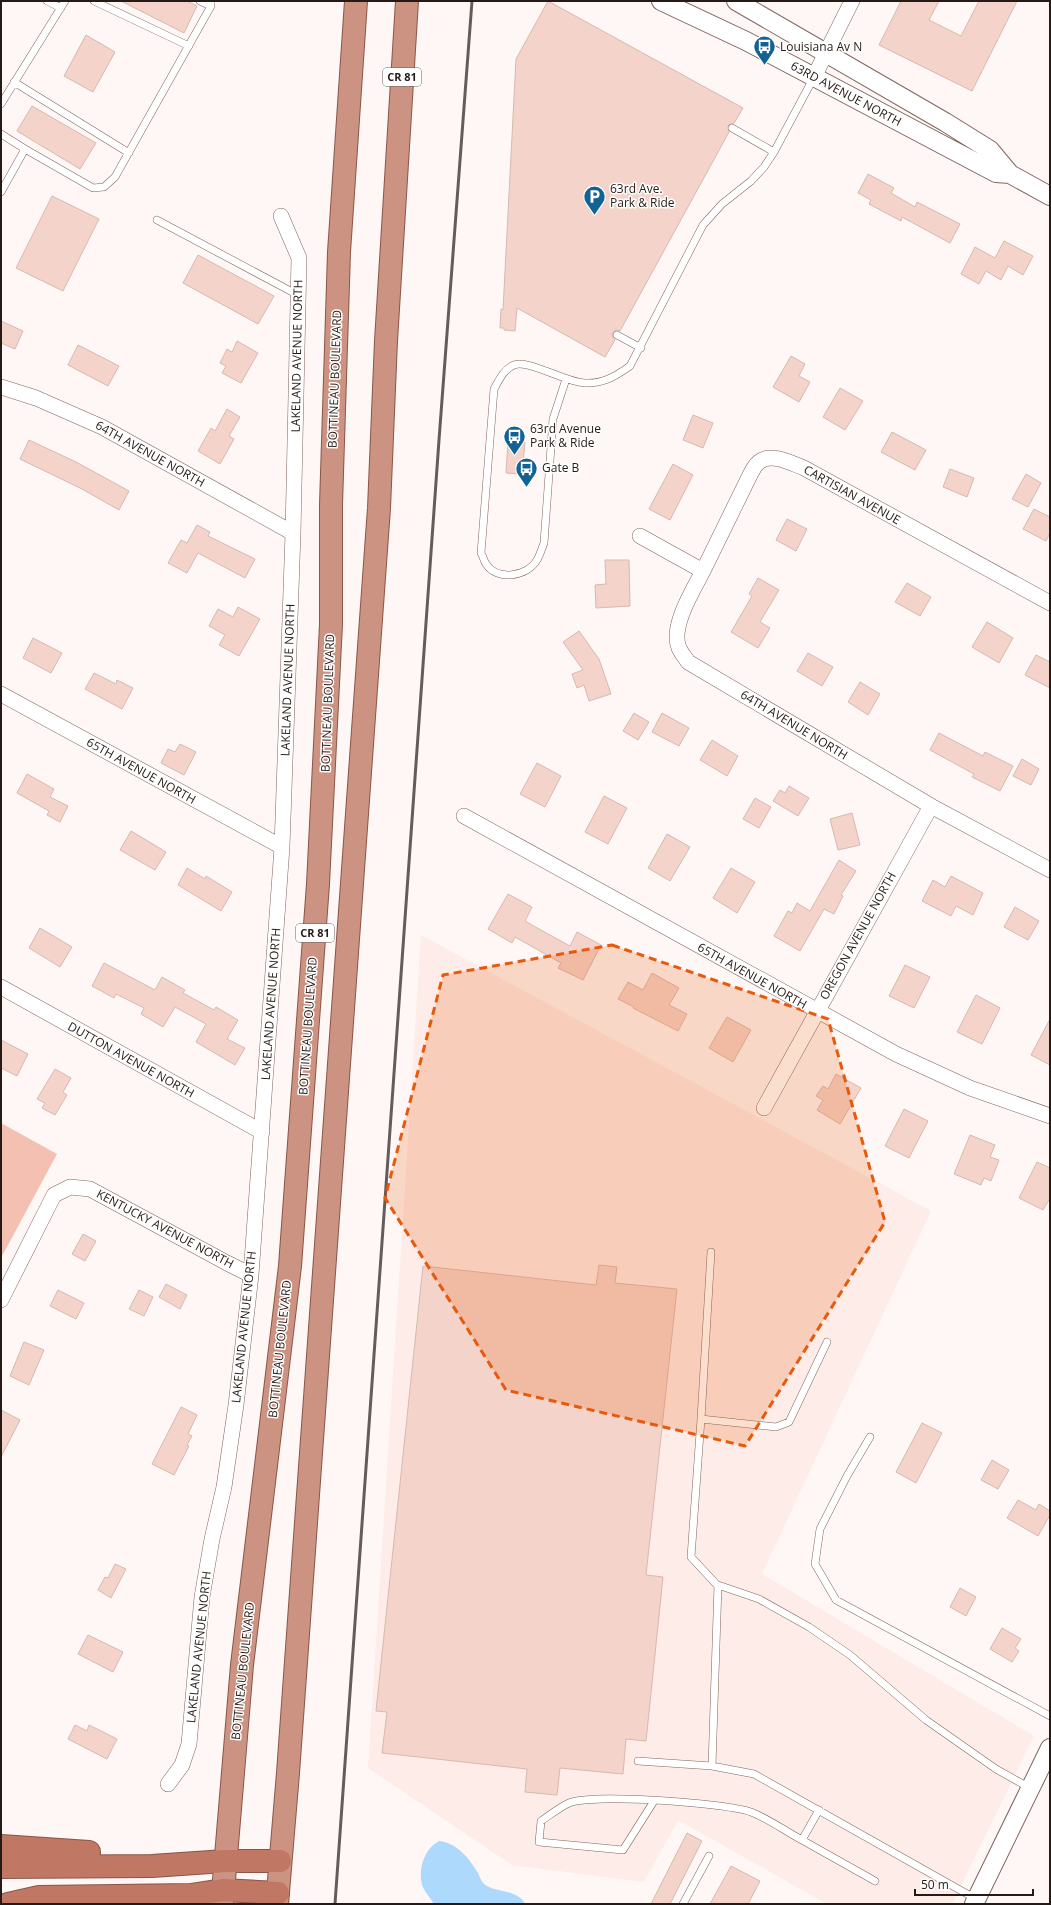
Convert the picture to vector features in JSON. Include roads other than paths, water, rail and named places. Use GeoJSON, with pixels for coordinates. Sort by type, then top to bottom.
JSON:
{"type":"FeatureCollection","features":[{"type":"Feature","properties":{"kind":"highway","name":"BOTTINEAU BOULEVARD"},"geometry":{"type":"LineString","coordinates":[[222,1897],[248,1610],[290,1266],[316,914],[325,770],[331,624],[332,497],[339,252],[356,1]]}},
{"type":"Feature","properties":{"kind":"highway","name":"CR 81"},"geometry":{"type":"LineString","coordinates":[[278,1898],[289,1765],[379,508],[386,341],[407,1]]}},
{"type":"Feature","properties":{"kind":"highway"},"geometry":{"type":"LineString","coordinates":[[1,1846],[115,1853],[152,1866]]}},
{"type":"Feature","properties":{"kind":"highway"},"geometry":{"type":"LineString","coordinates":[[1,1867],[152,1866],[225,1861],[280,1860]]}},
{"type":"Feature","properties":{"kind":"highway"},"geometry":{"type":"LineString","coordinates":[[8,1904],[39,1898],[191,1895],[278,1898]]}},
{"type":"Feature","properties":{"kind":"street","name":"63RD AVENUE NORTH"},"geometry":{"type":"LineString","coordinates":[[660,1],[746,41],[996,173],[1010,174]]}},
{"type":"Feature","properties":{"kind":"street","name":"63RD AVENUE NORTH"},"geometry":{"type":"LineString","coordinates":[[736,1],[945,122],[990,150],[1010,174],[1050,196]]}},
{"type":"Feature","properties":{"kind":"street"},"geometry":{"type":"LineString","coordinates":[[814,77],[852,1]]}},
{"type":"Feature","properties":{"kind":"street","name":"LAKELAND AVENUE NORTH"},"geometry":{"type":"LineString","coordinates":[[168,1784],[182,1765],[189,1744],[202,1597],[226,1472],[236,1405],[251,1275],[262,1132],[282,847],[293,533],[299,258],[281,216]]}},
{"type":"Feature","properties":{"kind":"street","name":"64TH AVENUE NORTH"},"geometry":{"type":"LineString","coordinates":[[1,387],[36,398],[102,427],[293,533]]}},
{"type":"Feature","properties":{"kind":"street","name":"CARTISIAN AVENUE"},"geometry":{"type":"LineString","coordinates":[[703,571],[750,476],[758,463],[766,458],[786,460],[804,468],[1050,603]]}},
{"type":"Feature","properties":{"kind":"street"},"geometry":{"type":"LineString","coordinates":[[640,536],[703,571]]}},
{"type":"Feature","properties":{"kind":"street","name":"64TH AVENUE NORTH"},"geometry":{"type":"LineString","coordinates":[[703,571],[680,619],[677,634],[678,648],[688,662],[931,806],[1050,870]]}},
{"type":"Feature","properties":{"kind":"street","name":"65TH AVENUE NORTH"},"geometry":{"type":"LineString","coordinates":[[1,694],[282,847]]}},
{"type":"Feature","properties":{"kind":"street","name":"OREGON AVENUE NORTH"},"geometry":{"type":"LineString","coordinates":[[764,1108],[816,1011],[931,806]]}},
{"type":"Feature","properties":{"kind":"street","name":"65TH AVENUE NORTH"},"geometry":{"type":"LineString","coordinates":[[464,816],[816,1011],[934,1073],[970,1088],[1050,1116]]}},
{"type":"Feature","properties":{"kind":"street","name":"DUTTON AVENUE NORTH"},"geometry":{"type":"LineString","coordinates":[[1,987],[262,1132]]}},
{"type":"Feature","properties":{"kind":"street","name":"KENTUCKY AVENUE NORTH"},"geometry":{"type":"LineString","coordinates":[[1,1300],[54,1195],[70,1187],[90,1189],[251,1275]]}},
{"type":"Feature","properties":{"kind":"street"},"geometry":{"type":"LineString","coordinates":[[975,1902],[1050,1748]]}},
{"type":"Feature","properties":{"kind":"lane"},"geometry":{"type":"LineString","coordinates":[[47,1],[61,8]]}},
{"type":"Feature","properties":{"kind":"lane"},"geometry":{"type":"LineString","coordinates":[[1,104],[65,1]]}},
{"type":"Feature","properties":{"kind":"lane"},"geometry":{"type":"LineString","coordinates":[[94,1],[189,46]]}},
{"type":"Feature","properties":{"kind":"lane"},"geometry":{"type":"LineString","coordinates":[[1,134],[93,188],[104,187],[115,177],[211,4],[200,1]]}},
{"type":"Feature","properties":{"kind":"lane"},"geometry":{"type":"LineString","coordinates":[[566,379],[553,419],[544,543],[537,561],[526,572],[509,576],[494,572],[486,564],[481,552],[494,389],[502,374],[514,365],[526,365],[566,379],[584,383],[600,382],[614,378],[630,366],[641,348],[703,226],[722,204],[751,181],[764,167],[774,152],[814,77]]}},
{"type":"Feature","properties":{"kind":"lane"},"geometry":{"type":"LineString","coordinates":[[14,82],[129,153]]}},
{"type":"Feature","properties":{"kind":"lane"},"geometry":{"type":"LineString","coordinates":[[732,128],[774,152]]}},
{"type":"Feature","properties":{"kind":"lane"},"geometry":{"type":"LineString","coordinates":[[1,192],[25,149]]}},
{"type":"Feature","properties":{"kind":"lane"},"geometry":{"type":"LineString","coordinates":[[157,220],[298,295]]}},
{"type":"Feature","properties":{"kind":"lane"},"geometry":{"type":"LineString","coordinates":[[617,335],[641,348]]}},
{"type":"Feature","properties":{"kind":"lane"},"geometry":{"type":"LineString","coordinates":[[711,1252],[691,1557],[718,1586],[759,1599],[809,1627],[850,1655],[926,1720],[996,1769],[1030,1788]]}},
{"type":"Feature","properties":{"kind":"lane"},"geometry":{"type":"LineString","coordinates":[[701,1419],[776,1427],[789,1422],[827,1342]]}},
{"type":"Feature","properties":{"kind":"lane"},"geometry":{"type":"LineString","coordinates":[[870,1437],[847,1476],[820,1529],[815,1564],[836,1600],[1050,1716]]}},
{"type":"Feature","properties":{"kind":"lane"},"geometry":{"type":"LineString","coordinates":[[712,1766],[718,1586]]}},
{"type":"Feature","properties":{"kind":"lane"},"geometry":{"type":"LineString","coordinates":[[638,1761],[712,1766],[754,1774],[819,1810],[975,1902]]}},
{"type":"Feature","properties":{"kind":"lane"},"geometry":{"type":"LineString","coordinates":[[654,1801],[623,1850],[539,1842],[541,1821],[570,1803],[590,1798],[654,1801],[721,1805],[751,1812],[875,1881]]}},
{"type":"Feature","properties":{"kind":"lane"},"geometry":{"type":"LineString","coordinates":[[802,1840],[819,1810]]}},
{"type":"Feature","properties":{"kind":"lane"},"geometry":{"type":"LineString","coordinates":[[683,1904],[709,1856]]}},
{"type":"Feature","properties":{"kind":"water"},"geometry":{"type":"Polygon","coordinates":[[[439,1841],[445,1842],[462,1852],[474,1867],[484,1884],[494,1889],[512,1893],[522,1899],[525,1904],[434,1904],[422,1885],[421,1872],[423,1860],[426,1854],[429,1849],[439,1841]]]}},
{"type":"Feature","properties":{"kind":"railway"},"geometry":{"type":"LineString","coordinates":[[335,1904],[439,440],[472,1]]}},
{"type":"Feature","properties":{"kind":"place","name":"Louisiana Av N"},"geometry":{"type":"Point","coordinates":[765,66]}},
{"type":"Feature","properties":{"kind":"place","name":"63rd Ave. Park & Ride"},"geometry":{"type":"Point","coordinates":[595,216]}},
{"type":"Feature","properties":{"kind":"place","name":"63rd Avenue Park & Ride"},"geometry":{"type":"Point","coordinates":[515,456]}},
{"type":"Feature","properties":{"kind":"place","name":"Gate B"},"geometry":{"type":"Point","coordinates":[526,488]}}]}
